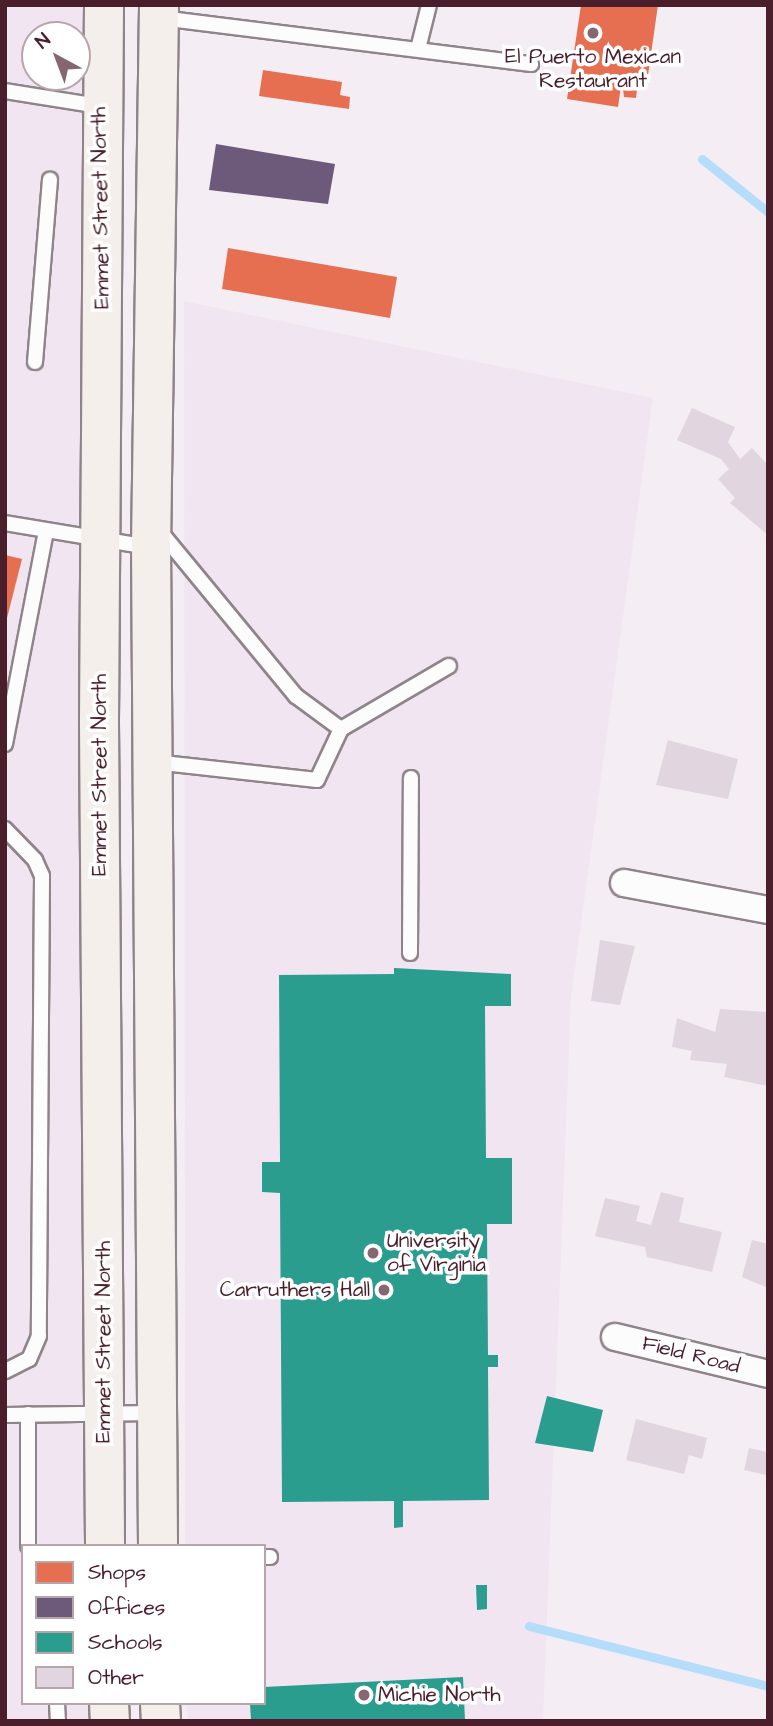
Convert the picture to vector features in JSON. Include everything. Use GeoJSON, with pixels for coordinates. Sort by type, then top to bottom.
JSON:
{"type":"FeatureCollection","features":[{"type":"Feature","properties":{"kind":"main road","name":"Emmet Street North"},"geometry":{"type":"LineString","coordinates":[[104,5],[99,106],[106,1544]]}},
{"type":"Feature","properties":{"kind":"main road"},"geometry":{"type":"LineString","coordinates":[[158,1544],[152,534],[159,11]]}},
{"type":"Feature","properties":{"kind":"street"},"geometry":{"type":"LineString","coordinates":[[624,883],[768,910]]}},
{"type":"Feature","properties":{"kind":"street","name":"Field Road"},"geometry":{"type":"LineString","coordinates":[[615,1337],[768,1374]]}},
{"type":"Feature","properties":{"kind":"lane"},"geometry":{"type":"LineString","coordinates":[[418,49],[429,5]]}},
{"type":"Feature","properties":{"kind":"lane"},"geometry":{"type":"LineString","coordinates":[[159,11],[531,64]]}},
{"type":"Feature","properties":{"kind":"lane"},"geometry":{"type":"LineString","coordinates":[[5,91],[99,106]]}},
{"type":"Feature","properties":{"kind":"lane"},"geometry":{"type":"LineString","coordinates":[[35,362],[50,180]]}},
{"type":"Feature","properties":{"kind":"lane"},"geometry":{"type":"LineString","coordinates":[[5,523],[100,540],[152,534],[296,696],[341,729]]}},
{"type":"Feature","properties":{"kind":"lane"},"geometry":{"type":"LineString","coordinates":[[5,744],[46,531]]}},
{"type":"Feature","properties":{"kind":"lane"},"geometry":{"type":"LineString","coordinates":[[153,761],[317,780],[341,729],[449,667]]}},
{"type":"Feature","properties":{"kind":"lane"},"geometry":{"type":"LineString","coordinates":[[410,953],[411,778]]}},
{"type":"Feature","properties":{"kind":"lane"},"geometry":{"type":"LineString","coordinates":[[5,829],[35,860],[42,876],[39,1336],[29,1359],[5,1371]]}},
{"type":"Feature","properties":{"kind":"lane"},"geometry":{"type":"LineString","coordinates":[[5,1415],[156,1413]]}},
{"type":"Feature","properties":{"kind":"lane"},"geometry":{"type":"LineString","coordinates":[[28,1414],[28,1544]]}},
{"type":"Feature","properties":{"kind":"shaded area"},"geometry":{"type":"Polygon","coordinates":[[[5,5],[89,5],[89,21],[21,21],[21,91],[90,91],[107,1544],[21,1544],[21,1705],[111,1705],[112,1721],[5,1721],[5,5]]]}},
{"type":"Feature","properties":{"kind":"shaded area","name":"University of Virginia"},"geometry":{"type":"Polygon","coordinates":[[[184,301],[653,398],[571,998],[543,1721],[188,1721],[186,1705],[266,1705],[266,1544],[185,1544],[184,301]]]}},
{"type":"Feature","properties":{"kind":"building: Shops"},"geometry":{"type":"Polygon","coordinates":[[[581,5],[658,5],[647,82],[638,81],[636,98],[624,97],[622,79],[618,107],[567,99],[581,5]]]}},
{"type":"Feature","properties":{"kind":"building: Shops"},"geometry":{"type":"Polygon","coordinates":[[[263,70],[342,82],[340,95],[350,97],[349,109],[259,96],[263,70]]]}},
{"type":"Feature","properties":{"kind":"building: Shops"},"geometry":{"type":"Polygon","coordinates":[[[228,248],[397,277],[390,318],[222,289],[228,248]]]}},
{"type":"Feature","properties":{"kind":"building: Shops"},"geometry":{"type":"Polygon","coordinates":[[[5,555],[22,559],[6,622],[5,622],[5,555]]]}},
{"type":"Feature","properties":{"kind":"building: Offices"},"geometry":{"type":"Polygon","coordinates":[[[216,144],[335,164],[328,204],[209,190],[216,144]]]}},
{"type":"Feature","properties":{"kind":"building: Schools","name":"Carruthers Hall"},"geometry":{"type":"Polygon","coordinates":[[[394,968],[511,974],[511,1006],[485,1006],[486,1158],[512,1158],[512,1224],[487,1224],[488,1355],[498,1355],[498,1367],[488,1367],[489,1500],[403,1501],[403,1527],[394,1528],[394,1501],[282,1502],[280,1193],[262,1192],[262,1162],[280,1162],[279,975],[394,974],[394,968]]]}},
{"type":"Feature","properties":{"kind":"building: Schools"},"geometry":{"type":"Polygon","coordinates":[[[547,1396],[603,1410],[593,1452],[535,1443],[547,1396]]]}},
{"type":"Feature","properties":{"kind":"building: Schools"},"geometry":{"type":"Polygon","coordinates":[[[476,1585],[487,1585],[487,1609],[477,1610],[476,1585]]]}},
{"type":"Feature","properties":{"kind":"building: Schools","name":"Michie North"},"geometry":{"type":"Polygon","coordinates":[[[463,1677],[465,1720],[251,1721],[250,1705],[266,1705],[266,1687],[463,1677]]]}},
{"type":"Feature","properties":{"kind":"building: Other"},"geometry":{"type":"Polygon","coordinates":[[[692,408],[735,427],[728,442],[740,459],[752,448],[768,465],[768,535],[730,503],[735,498],[718,479],[729,469],[721,459],[677,440],[692,408]]]}},
{"type":"Feature","properties":{"kind":"building: Other"},"geometry":{"type":"Polygon","coordinates":[[[668,740],[738,759],[728,799],[656,785],[668,740]]]}},
{"type":"Feature","properties":{"kind":"building: Other"},"geometry":{"type":"Polygon","coordinates":[[[600,940],[635,946],[620,1005],[591,1001],[600,940]]]}},
{"type":"Feature","properties":{"kind":"building: Other"},"geometry":{"type":"Polygon","coordinates":[[[720,1009],[768,1012],[768,1086],[724,1077],[727,1064],[690,1060],[692,1051],[672,1047],[677,1018],[715,1032],[720,1009]]]}},
{"type":"Feature","properties":{"kind":"building: Other"},"geometry":{"type":"Polygon","coordinates":[[[661,1192],[684,1198],[679,1222],[722,1232],[712,1272],[647,1257],[645,1247],[595,1236],[605,1198],[640,1206],[636,1221],[651,1225],[661,1192]]]}},
{"type":"Feature","properties":{"kind":"building: Other"},"geometry":{"type":"Polygon","coordinates":[[[752,1240],[768,1244],[768,1288],[742,1277],[752,1240]]]}},
{"type":"Feature","properties":{"kind":"building: Other"},"geometry":{"type":"Polygon","coordinates":[[[636,1419],[707,1438],[702,1459],[689,1455],[684,1474],[626,1460],[636,1419]]]}},
{"type":"Feature","properties":{"kind":"building: Other"},"geometry":{"type":"Polygon","coordinates":[[[749,1448],[768,1452],[768,1490],[766,1475],[744,1470],[749,1448]]]}},
{"type":"Feature","properties":{"kind":"waterway"},"geometry":{"type":"LineString","coordinates":[[702,159],[768,212]]}},
{"type":"Feature","properties":{"kind":"waterway"},"geometry":{"type":"LineString","coordinates":[[529,1626],[768,1686]]}},
{"type":"Feature","properties":{"kind":"place","name":"El Puerto Mexican Restaurant"},"geometry":{"type":"Point","coordinates":[593,33]}},
{"type":"Feature","properties":{"kind":"place","name":"University of Virginia"},"geometry":{"type":"Point","coordinates":[373,1253]}},
{"type":"Feature","properties":{"kind":"place","name":"Carruthers Hall"},"geometry":{"type":"Point","coordinates":[384,1290]}},
{"type":"Feature","properties":{"kind":"place","name":"Michie North"},"geometry":{"type":"Point","coordinates":[364,1695]}}]}
